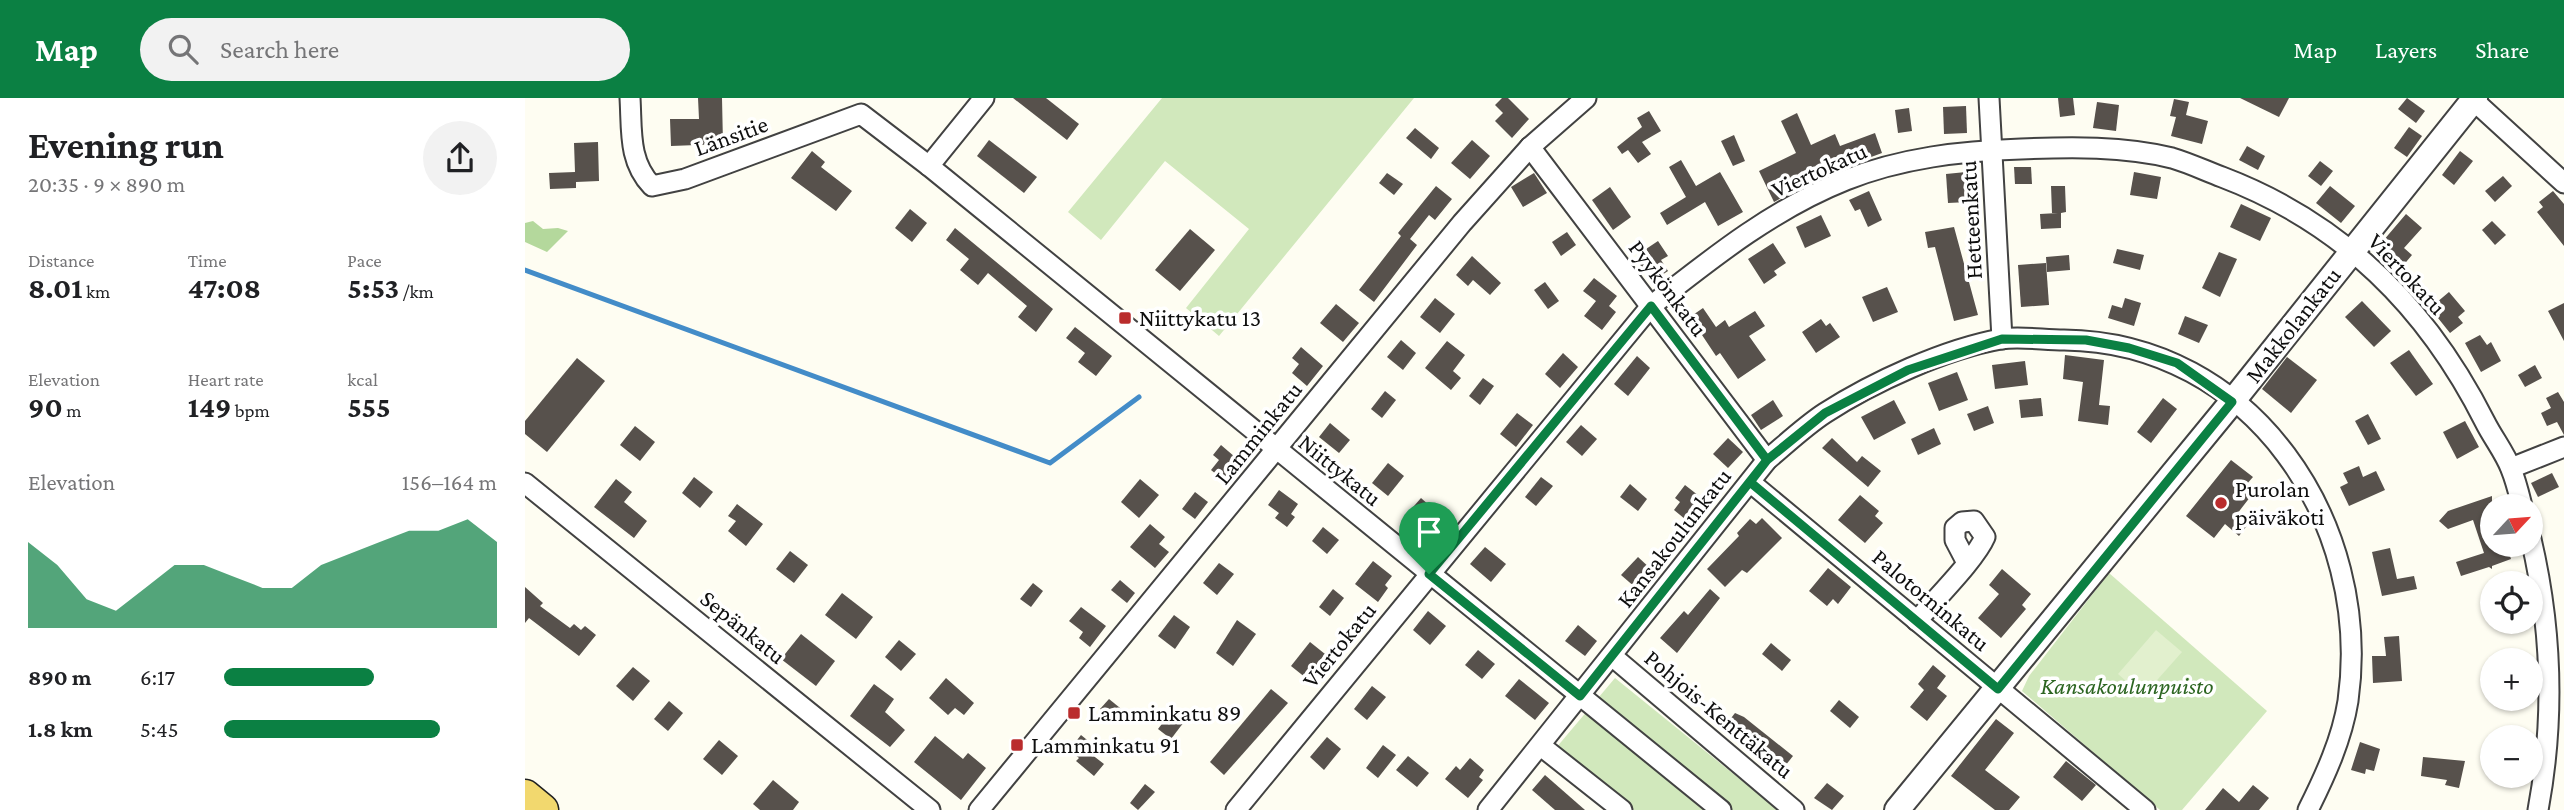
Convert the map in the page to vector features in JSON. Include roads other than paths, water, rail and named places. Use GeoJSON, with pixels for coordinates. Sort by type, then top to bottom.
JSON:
{"type":"FeatureCollection","features":[{"type":"Feature","properties":{"kind":"main road"},"geometry":{"type":"LineString","coordinates":[[525,796],[542,810]]}},
{"type":"Feature","properties":{"kind":"street","name":"Länsitie"},"geometry":{"type":"LineString","coordinates":[[630,98],[634,156],[640,173],[652,186],[685,179],[860,106],[929,166]]}},
{"type":"Feature","properties":{"kind":"street"},"geometry":{"type":"LineString","coordinates":[[929,166],[983,98]]}},
{"type":"Feature","properties":{"kind":"street","name":"Lamminkatu"},"geometry":{"type":"LineString","coordinates":[[979,810],[1462,223],[1530,147],[1586,98]]}},
{"type":"Feature","properties":{"kind":"street","name":"Hetteenkatu"},"geometry":{"type":"LineString","coordinates":[[1989,98],[2002,339]]}},
{"type":"Feature","properties":{"kind":"street"},"geometry":{"type":"LineString","coordinates":[[2473,99],[2564,183]]}},
{"type":"Feature","properties":{"kind":"street","name":"Makkolankatu"},"geometry":{"type":"LineString","coordinates":[[1897,810],[2232,402],[2473,99]]}},
{"type":"Feature","properties":{"kind":"street","name":"Pyykönkatu"},"geometry":{"type":"LineString","coordinates":[[1530,147],[1767,460]]}},
{"type":"Feature","properties":{"kind":"street","name":"Viertokatu"},"geometry":{"type":"LineString","coordinates":[[1236,810],[1651,306],[1719,252],[1784,209],[1846,180],[1933,156],[1992,150],[2130,151],[2173,158],[2268,197],[2303,215],[2353,250],[2393,288],[2434,340],[2473,398],[2511,468],[2519,494]]}},
{"type":"Feature","properties":{"kind":"street","name":"Niittykatu"},"geometry":{"type":"LineString","coordinates":[[929,166],[1721,810]]}},
{"type":"Feature","properties":{"kind":"street","name":"Kansakoulunkatu"},"geometry":{"type":"LineString","coordinates":[[1488,810],[1767,460],[1825,413],[1860,393],[1936,359],[2002,339],[2086,340],[2129,348],[2177,363],[2232,402],[2276,439],[2297,467],[2328,528],[2344,576],[2351,634],[2348,699],[2336,746],[2308,810]]}},
{"type":"Feature","properties":{"kind":"street"},"geometry":{"type":"LineString","coordinates":[[2511,468],[2564,447]]}},
{"type":"Feature","properties":{"kind":"street","name":"Palotorninkatu"},"geometry":{"type":"LineString","coordinates":[[1750,482],[2145,810]]}},
{"type":"Feature","properties":{"kind":"street","name":"Sepänkatu"},"geometry":{"type":"LineString","coordinates":[[525,483],[930,810]]}},
{"type":"Feature","properties":{"kind":"street"},"geometry":{"type":"LineString","coordinates":[[2534,557],[2547,632],[2550,680],[2546,758],[2538,810]]}},
{"type":"Feature","properties":{"kind":"street"},"geometry":{"type":"LineString","coordinates":[[1917,621],[1966,561]]}},
{"type":"Feature","properties":{"kind":"street","name":"Pohjois-Kenttäkatu"},"geometry":{"type":"LineString","coordinates":[[1612,656],[1794,810]]}},
{"type":"Feature","properties":{"kind":"street"},"geometry":{"type":"LineString","coordinates":[[1541,746],[1622,810]]}},
{"type":"Feature","properties":{"kind":"waterway"},"geometry":{"type":"LineString","coordinates":[[525,270],[1050,463],[1139,397]]}},
{"type":"Feature","properties":{"kind":"place","name":"Niittykatu 13"},"geometry":{"type":"Point","coordinates":[1125,318]}},
{"type":"Feature","properties":{"kind":"place","name":"Purolan päiväkoti"},"geometry":{"type":"Point","coordinates":[2221,503]}},
{"type":"Feature","properties":{"kind":"place","name":"Lamminkatu 89"},"geometry":{"type":"Point","coordinates":[1074,713]}},
{"type":"Feature","properties":{"kind":"place","name":"Lamminkatu 91"},"geometry":{"type":"Point","coordinates":[1017,745]}},
{"type":"Feature","properties":{"kind":"park label","name":"Kansakoulunpuisto"},"geometry":{"type":"Point","coordinates":[2127,686]}}]}
